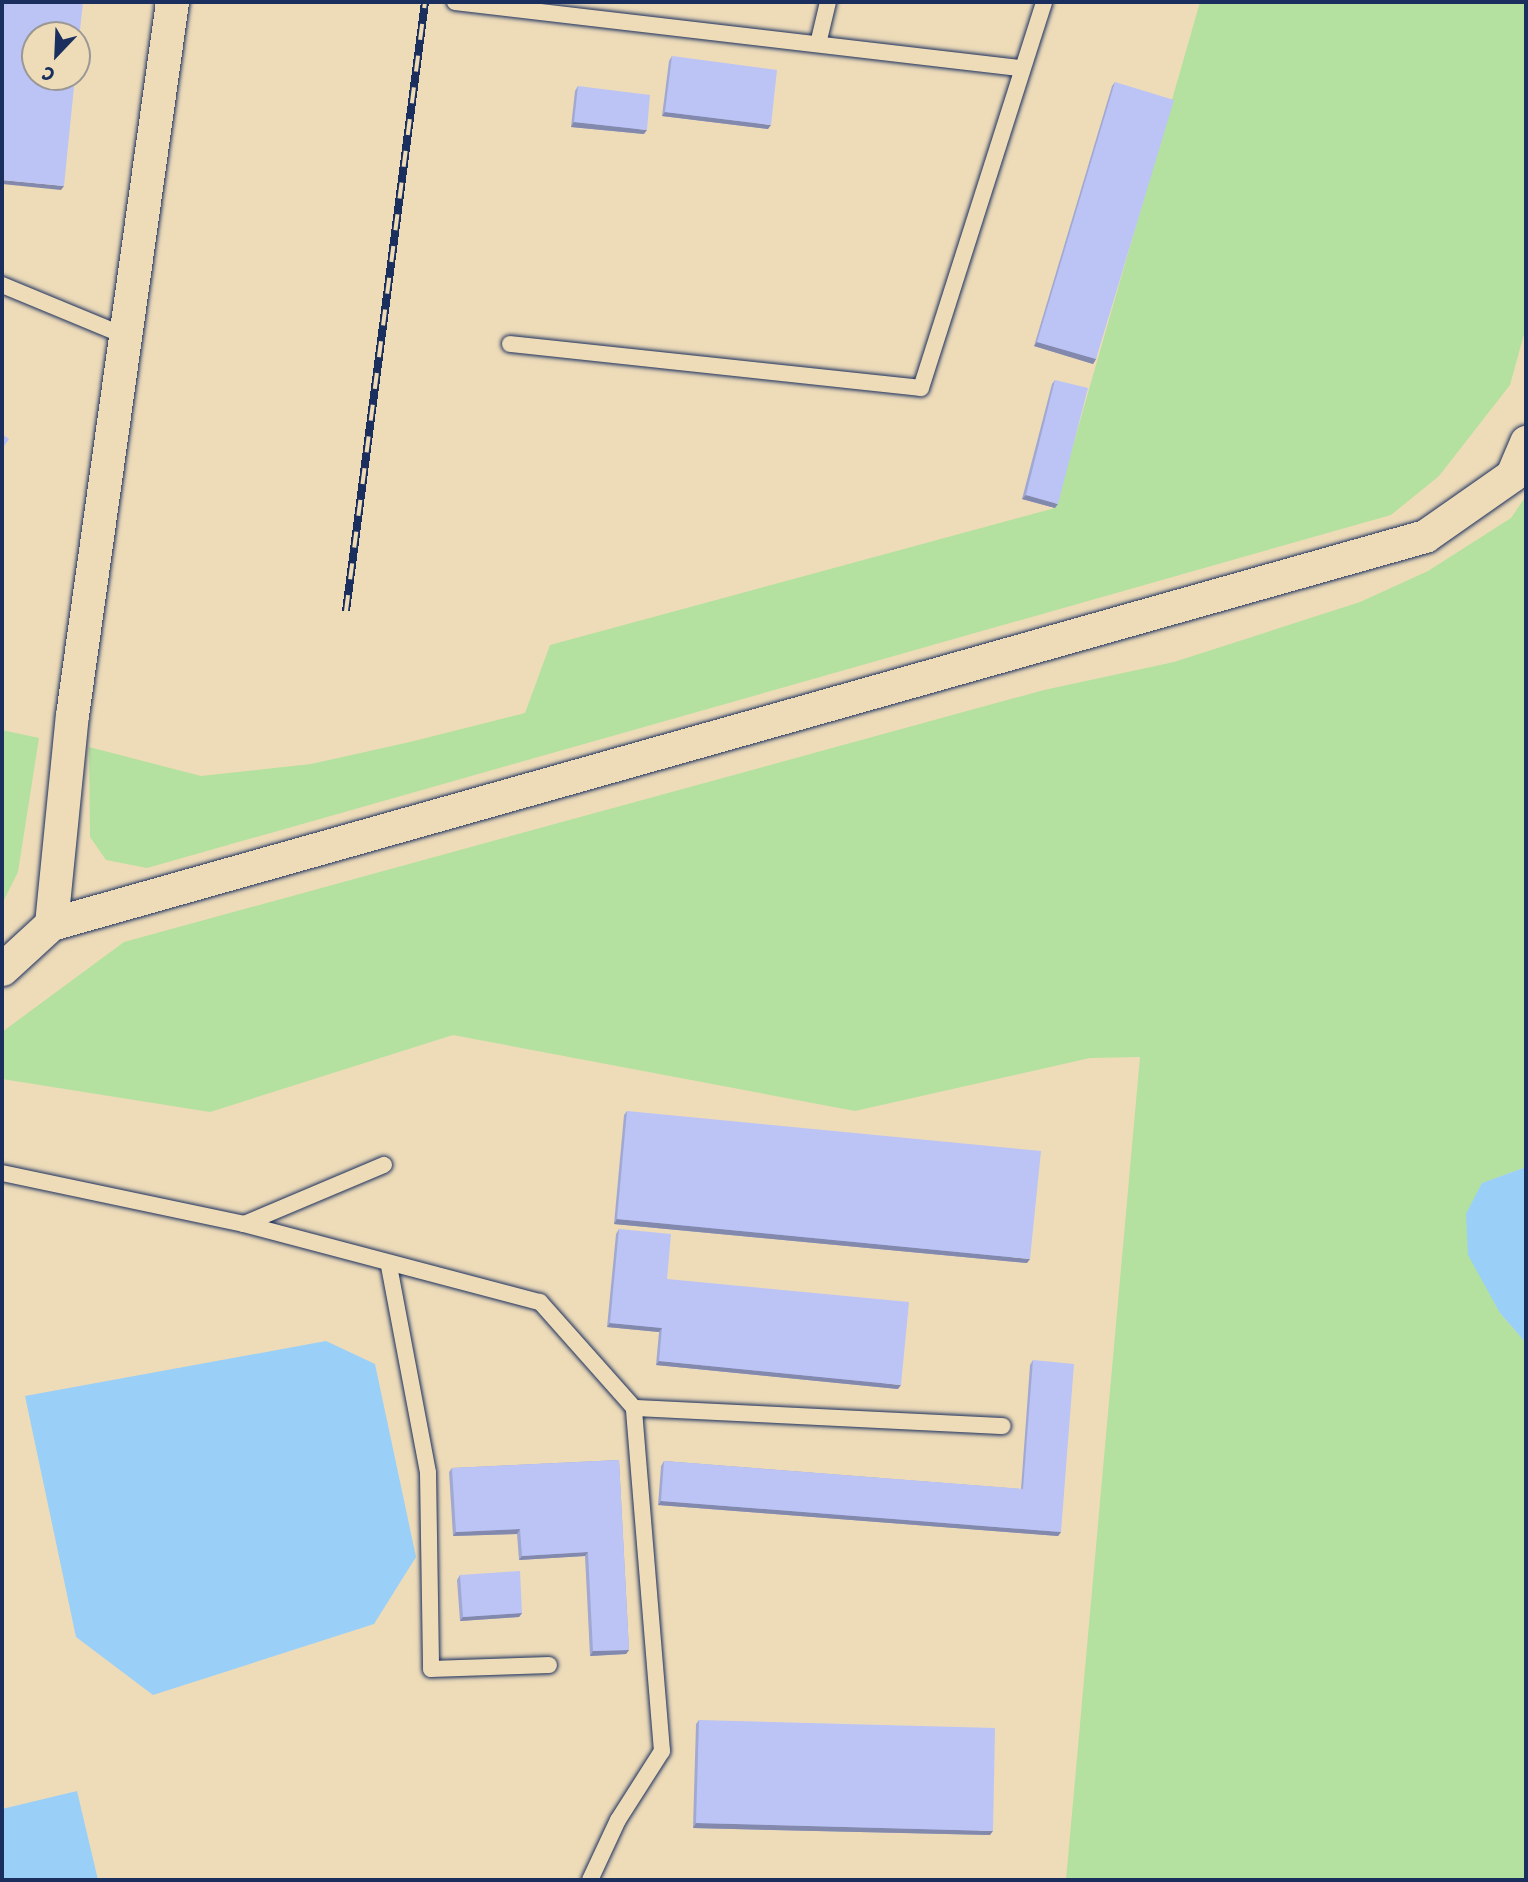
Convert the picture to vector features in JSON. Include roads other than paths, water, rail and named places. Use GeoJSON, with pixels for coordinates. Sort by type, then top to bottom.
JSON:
{"type":"FeatureCollection","features":[{"type":"Feature","properties":{"kind":"street"},"geometry":{"type":"LineString","coordinates":[[51,924],[72,715],[172,2]]}},
{"type":"Feature","properties":{"kind":"street"},"geometry":{"type":"LineString","coordinates":[[2,969],[51,924],[1425,536],[1511,475],[1526,442]]}},
{"type":"Feature","properties":{"kind":"lane"},"geometry":{"type":"LineString","coordinates":[[455,2],[1019,68]]}},
{"type":"Feature","properties":{"kind":"lane"},"geometry":{"type":"LineString","coordinates":[[818,44],[828,2]]}},
{"type":"Feature","properties":{"kind":"lane"},"geometry":{"type":"LineString","coordinates":[[510,344],[921,388],[1019,68],[1044,2]]}},
{"type":"Feature","properties":{"kind":"lane"},"geometry":{"type":"LineString","coordinates":[[2,285],[125,336]]}},
{"type":"Feature","properties":{"kind":"lane"},"geometry":{"type":"LineString","coordinates":[[244,1224],[384,1165]]}},
{"type":"Feature","properties":{"kind":"lane"},"geometry":{"type":"LineString","coordinates":[[2,1173],[244,1224],[389,1266],[540,1302],[634,1408],[662,1751],[618,1820],[590,1880]]}},
{"type":"Feature","properties":{"kind":"lane"},"geometry":{"type":"LineString","coordinates":[[389,1266],[428,1473],[431,1669],[549,1665]]}},
{"type":"Feature","properties":{"kind":"lane"},"geometry":{"type":"LineString","coordinates":[[634,1408],[1003,1426]]}},
{"type":"Feature","properties":{"kind":"water"},"geometry":{"type":"Polygon","coordinates":[[[1526,1167],[1526,1343],[1500,1313],[1468,1255],[1466,1214],[1482,1183],[1526,1167]]]}},
{"type":"Feature","properties":{"kind":"water"},"geometry":{"type":"Polygon","coordinates":[[[326,1341],[375,1364],[416,1557],[374,1624],[153,1695],[76,1637],[25,1396],[326,1341]]]}},
{"type":"Feature","properties":{"kind":"water"},"geometry":{"type":"Polygon","coordinates":[[[77,1791],[98,1880],[2,1880],[2,1809],[77,1791]]]}},
{"type":"Feature","properties":{"kind":"railway"},"geometry":{"type":"LineString","coordinates":[[346,611],[425,2]]}}]}
